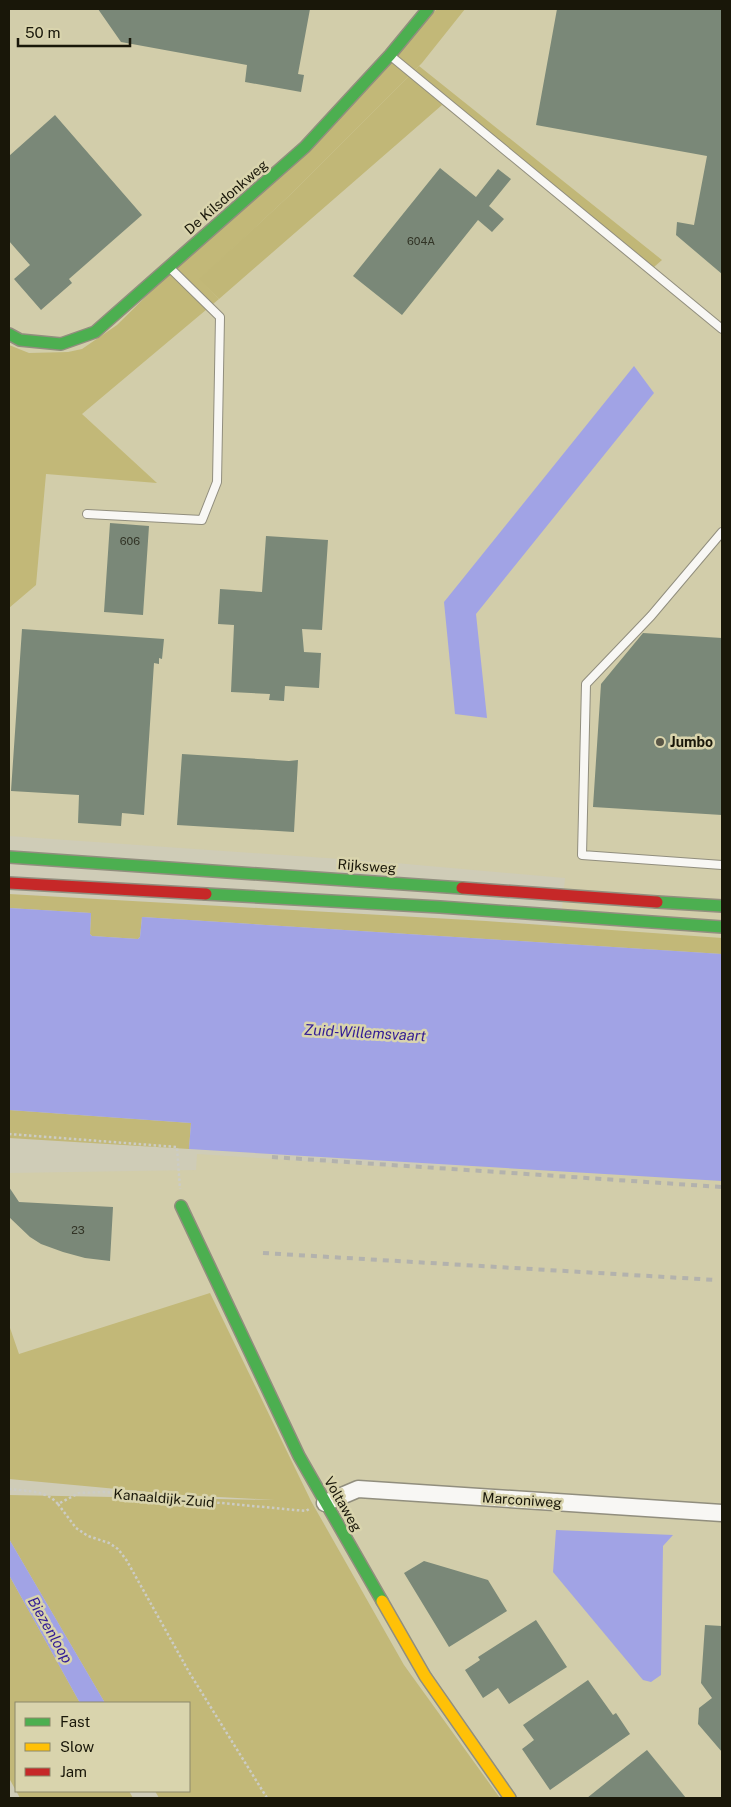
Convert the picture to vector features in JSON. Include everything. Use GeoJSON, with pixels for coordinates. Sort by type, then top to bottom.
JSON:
{"type":"FeatureCollection","features":[{"type":"Feature","properties":{"kind":"main road","name":"De Kilsdonkweg"},"geometry":{"type":"LineString","coordinates":[[9,334],[20,340],[61,344],[95,332],[305,147],[390,55],[428,9]]}},
{"type":"Feature","properties":{"kind":"main road","name":"Rijksweg"},"geometry":{"type":"LineString","coordinates":[[9,857],[722,906]]}},
{"type":"Feature","properties":{"kind":"main road"},"geometry":{"type":"LineString","coordinates":[[9,883],[440,907],[722,928]]}},
{"type":"Feature","properties":{"kind":"main road","name":"Voltaweg"},"geometry":{"type":"LineString","coordinates":[[181,1206],[299,1456],[325,1503],[425,1676],[510,1798]]}},
{"type":"Feature","properties":{"kind":"street","name":"Marconiweg"},"geometry":{"type":"LineString","coordinates":[[325,1503],[358,1489],[722,1513]]}},
{"type":"Feature","properties":{"kind":"lane"},"geometry":{"type":"LineString","coordinates":[[390,55],[722,329]]}},
{"type":"Feature","properties":{"kind":"lane"},"geometry":{"type":"LineString","coordinates":[[86,514],[202,520],[217,482],[220,317],[169,267]]}},
{"type":"Feature","properties":{"kind":"lane"},"geometry":{"type":"LineString","coordinates":[[722,532],[651,616],[586,684],[582,855],[722,865]]}},
{"type":"Feature","properties":{"kind":"path"},"geometry":{"type":"LineString","coordinates":[[9,1134],[177,1147],[181,1206]]}},
{"type":"Feature","properties":{"kind":"path"},"geometry":{"type":"LineString","coordinates":[[9,1489],[43,1493],[54,1499],[76,1528],[88,1536],[109,1543],[118,1549],[128,1561],[189,1672],[268,1798]]}},
{"type":"Feature","properties":{"kind":"path","name":"Kanaaldijk-Zuid"},"geometry":{"type":"LineString","coordinates":[[58,1504],[79,1493],[104,1492],[306,1511],[325,1503]]}},
{"type":"Feature","properties":{"kind":"shaded area"},"geometry":{"type":"Polygon","coordinates":[[[9,9],[722,9],[722,1798],[500,1798],[404,1665],[311,1501],[17,1354],[9,1328],[9,1173],[196,1170],[197,1154],[395,1167],[619,1163],[558,951],[565,878],[384,862],[9,836],[9,9]]]}},
{"type":"Feature","properties":{"kind":"shaded area"},"geometry":{"type":"Polygon","coordinates":[[[437,9],[465,9],[422,63],[291,194],[200,279],[219,299],[82,414],[157,483],[46,474],[36,585],[9,608],[9,345],[29,353],[68,352],[82,349],[117,325],[437,9]]]}},
{"type":"Feature","properties":{"kind":"shaded area"},"geometry":{"type":"Polygon","coordinates":[[[419,66],[662,260],[654,267],[442,105],[219,299],[199,279],[291,194],[419,66]]]}},
{"type":"Feature","properties":{"kind":"shaded area"},"geometry":{"type":"Polygon","coordinates":[[[9,894],[486,921],[722,938],[722,954],[142,917],[140,937],[138,939],[92,936],[90,934],[91,913],[9,908],[9,894]]]}},
{"type":"Feature","properties":{"kind":"shaded area"},"geometry":{"type":"Polygon","coordinates":[[[9,1110],[191,1123],[189,1149],[9,1138],[9,1110]]]}},
{"type":"Feature","properties":{"kind":"shaded area"},"geometry":{"type":"Polygon","coordinates":[[[210,1293],[311,1501],[404,1665],[500,1798],[159,1798],[156,1792],[190,1792],[190,1702],[104,1702],[9,1539],[9,1495],[275,1500],[182,1495],[9,1479],[9,1325],[19,1354],[210,1293]]]}},
{"type":"Feature","properties":{"kind":"shaded area"},"geometry":{"type":"Polygon","coordinates":[[[9,1575],[79,1702],[15,1702],[15,1789],[9,1778],[9,1575]]]}},
{"type":"Feature","properties":{"kind":"shaded area"},"geometry":{"type":"Polygon","coordinates":[[[17,1792],[130,1792],[133,1798],[20,1798],[17,1792]]]}},
{"type":"Feature","properties":{"kind":"water"},"geometry":{"type":"Polygon","coordinates":[[[634,366],[654,393],[476,614],[487,718],[455,714],[444,602],[634,366]]]}},
{"type":"Feature","properties":{"kind":"water","name":"Zuid-Willemsvaart"},"geometry":{"type":"Polygon","coordinates":[[[9,908],[91,913],[90,934],[92,936],[138,939],[140,937],[142,917],[722,954],[722,1181],[189,1149],[191,1123],[9,1110],[9,908]]]}},
{"type":"Feature","properties":{"kind":"water"},"geometry":{"type":"Polygon","coordinates":[[[556,1530],[673,1535],[663,1546],[661,1675],[651,1682],[643,1680],[553,1572],[556,1530]]]}},
{"type":"Feature","properties":{"kind":"water","name":"Biezenloop"},"geometry":{"type":"Polygon","coordinates":[[[9,1539],[104,1702],[79,1702],[9,1575],[9,1539]]]}},
{"type":"Feature","properties":{"kind":"building"},"geometry":{"type":"Polygon","coordinates":[[[98,9],[310,9],[298,74],[304,75],[301,92],[245,82],[247,65],[121,42],[98,9]]]}},
{"type":"Feature","properties":{"kind":"building"},"geometry":{"type":"Polygon","coordinates":[[[557,9],[722,9],[722,274],[676,235],[677,222],[694,225],[707,156],[536,125],[557,9]]]}},
{"type":"Feature","properties":{"kind":"building"},"geometry":{"type":"Polygon","coordinates":[[[55,115],[142,215],[69,279],[72,283],[41,310],[14,279],[30,265],[9,241],[9,156],[55,115]]]}},
{"type":"Feature","properties":{"kind":"building"},"geometry":{"type":"Polygon","coordinates":[[[440,168],[476,197],[498,169],[511,179],[489,206],[504,219],[492,232],[478,220],[402,315],[353,276],[440,168]]]}},
{"type":"Feature","properties":{"kind":"building"},"geometry":{"type":"Polygon","coordinates":[[[110,523],[149,526],[143,615],[104,612],[110,523]]]}},
{"type":"Feature","properties":{"kind":"building"},"geometry":{"type":"Polygon","coordinates":[[[266,536],[328,540],[322,630],[302,629],[304,652],[321,653],[319,688],[285,686],[284,701],[269,700],[270,694],[231,692],[234,625],[218,624],[220,589],[262,592],[266,536]]]}},
{"type":"Feature","properties":{"kind":"building"},"geometry":{"type":"Polygon","coordinates":[[[22,629],[164,639],[162,659],[159,658],[159,664],[154,663],[144,815],[122,813],[121,826],[78,823],[79,795],[11,791],[22,629]]]}},
{"type":"Feature","properties":{"kind":"building","name":"Jumbo"},"geometry":{"type":"Polygon","coordinates":[[[643,633],[722,638],[722,815],[593,807],[601,684],[643,633]]]}},
{"type":"Feature","properties":{"kind":"building"},"geometry":{"type":"Polygon","coordinates":[[[182,754],[298,760],[294,832],[177,825],[182,754]]]}},
{"type":"Feature","properties":{"kind":"building"},"geometry":{"type":"Polygon","coordinates":[[[9,1187],[19,1202],[113,1207],[110,1261],[85,1258],[63,1252],[41,1244],[30,1237],[9,1217],[9,1187]]]}},
{"type":"Feature","properties":{"kind":"building"},"geometry":{"type":"Polygon","coordinates":[[[424,1561],[488,1580],[507,1611],[449,1647],[404,1573],[424,1561]]]}},
{"type":"Feature","properties":{"kind":"building"},"geometry":{"type":"Polygon","coordinates":[[[536,1620],[567,1667],[509,1704],[498,1688],[483,1698],[465,1670],[480,1660],[478,1657],[536,1620]]]}},
{"type":"Feature","properties":{"kind":"building"},"geometry":{"type":"Polygon","coordinates":[[[705,1625],[722,1626],[722,1752],[698,1724],[699,1708],[712,1698],[701,1683],[705,1625]]]}},
{"type":"Feature","properties":{"kind":"building"},"geometry":{"type":"Polygon","coordinates":[[[588,1680],[613,1715],[616,1713],[630,1734],[550,1790],[522,1749],[534,1740],[523,1725],[588,1680]]]}},
{"type":"Feature","properties":{"kind":"building"},"geometry":{"type":"Polygon","coordinates":[[[647,1750],[686,1798],[587,1798],[638,1757],[647,1750]]]}},
{"type":"Feature","properties":{"kind":"railway"},"geometry":{"type":"LineString","coordinates":[[272,1157],[722,1187]]}},
{"type":"Feature","properties":{"kind":"railway"},"geometry":{"type":"LineString","coordinates":[[263,1253],[716,1280]]}},
{"type":"Feature","properties":{"kind":"traffic: fast"},"geometry":{"type":"LineString","coordinates":[[9,334],[20,340],[61,344],[95,332],[305,147],[390,55],[428,9]]}},
{"type":"Feature","properties":{"kind":"traffic: fast"},"geometry":{"type":"LineString","coordinates":[[9,857],[462,888]]}},
{"type":"Feature","properties":{"kind":"traffic: fast"},"geometry":{"type":"LineString","coordinates":[[206,894],[440,907],[722,927]]}},
{"type":"Feature","properties":{"kind":"traffic: fast"},"geometry":{"type":"LineString","coordinates":[[657,902],[722,906]]}},
{"type":"Feature","properties":{"kind":"traffic: fast"},"geometry":{"type":"LineString","coordinates":[[181,1206],[299,1456],[382,1601]]}},
{"type":"Feature","properties":{"kind":"traffic: slow"},"geometry":{"type":"LineString","coordinates":[[382,1601],[425,1676],[510,1798]]}},
{"type":"Feature","properties":{"kind":"traffic: jam"},"geometry":{"type":"LineString","coordinates":[[9,883],[206,894]]}},
{"type":"Feature","properties":{"kind":"traffic: jam"},"geometry":{"type":"LineString","coordinates":[[462,888],[657,902]]}},
{"type":"Feature","properties":{"kind":"place","name":"Jumbo"},"geometry":{"type":"Point","coordinates":[660,742]}}]}
